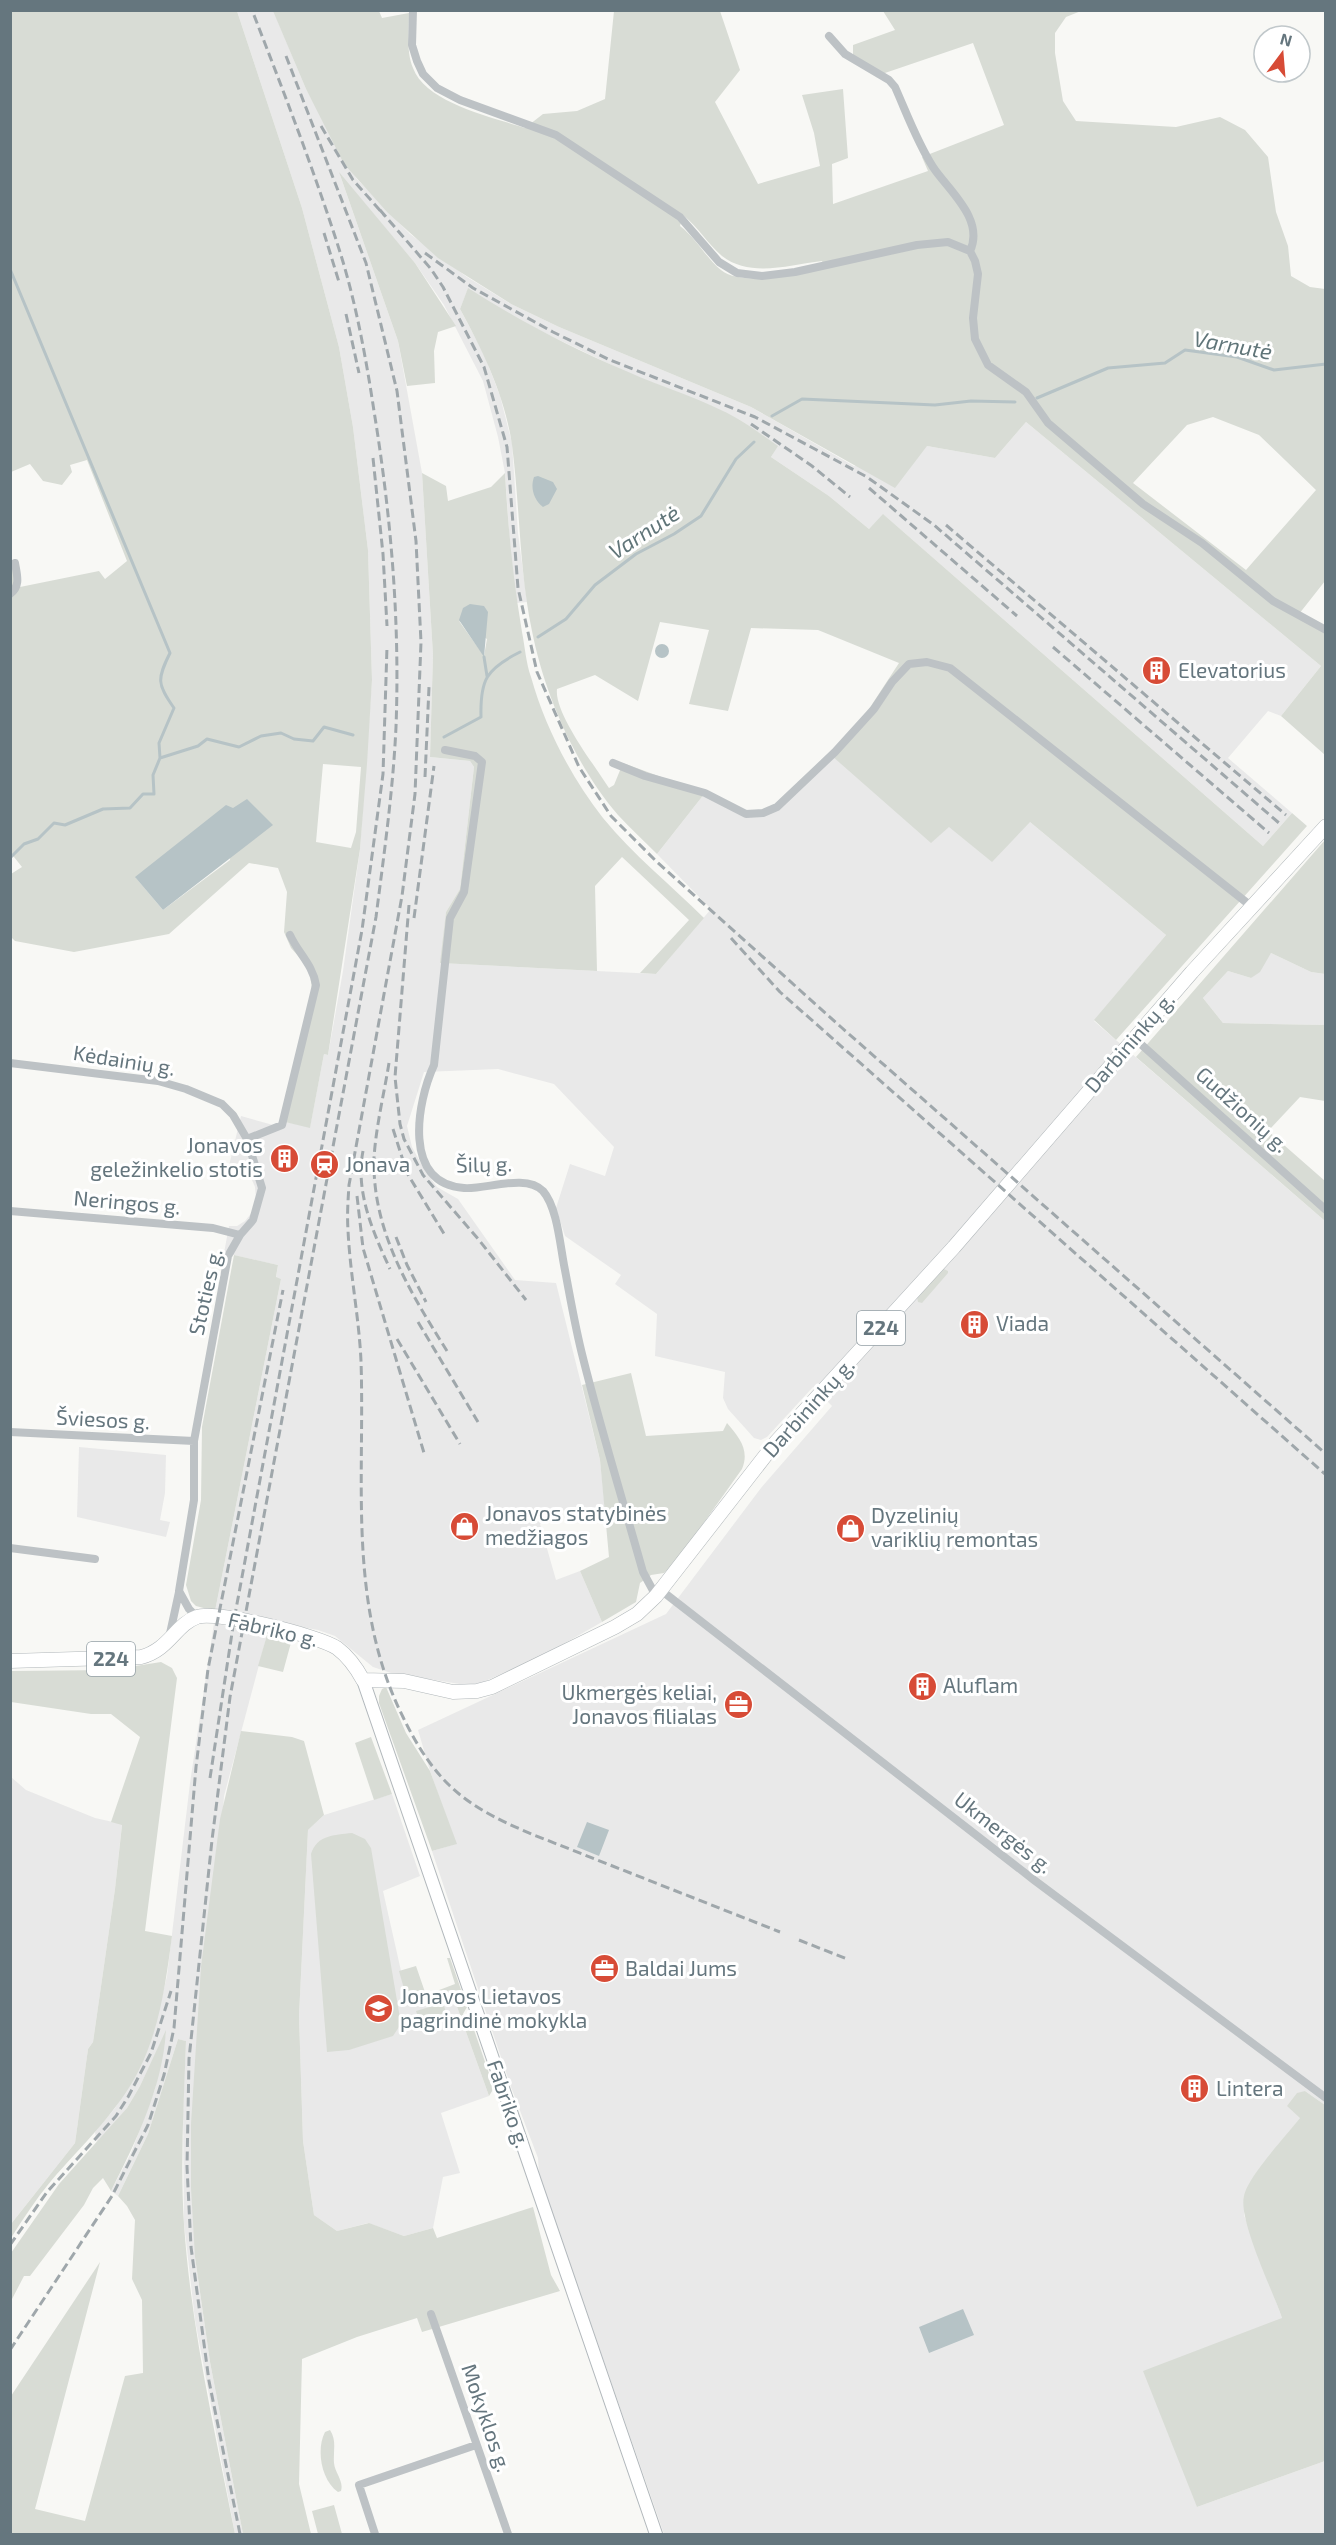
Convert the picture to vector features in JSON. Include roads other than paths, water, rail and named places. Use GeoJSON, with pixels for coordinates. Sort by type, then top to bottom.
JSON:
{"type":"FeatureCollection","features":[{"type":"Feature","properties":{"kind":"main road","name":"Darbininkų g."},"geometry":{"type":"LineString","coordinates":[[363,1680],[404,1680],[453,1692],[477,1691],[492,1687],[608,1631],[637,1614],[659,1594],[776,1442],[960,1240],[1134,1038],[1251,906],[1326,826]]}},
{"type":"Feature","properties":{"kind":"main road","name":"224"},"geometry":{"type":"LineString","coordinates":[[10,1661],[126,1659],[153,1654],[187,1623],[197,1617]]}},
{"type":"Feature","properties":{"kind":"main road","name":"Fabriko g."},"geometry":{"type":"LineString","coordinates":[[197,1617],[218,1617],[315,1637],[337,1648],[348,1658],[363,1680]]}},
{"type":"Feature","properties":{"kind":"street"},"geometry":{"type":"LineString","coordinates":[[413,10],[412,45],[423,74],[437,87],[460,100],[556,135],[680,217],[719,261],[737,273],[762,276],[795,272],[916,245],[948,242],[970,251],[978,274],[973,318],[975,339],[988,365],[1026,393],[1048,423],[1143,504],[1202,543],[1273,601],[1326,630]]}},
{"type":"Feature","properties":{"kind":"street"},"geometry":{"type":"LineString","coordinates":[[829,36],[845,54],[889,80],[895,87],[933,167],[958,197],[970,222],[974,242],[970,251]]}},
{"type":"Feature","properties":{"kind":"street"},"geometry":{"type":"LineString","coordinates":[[10,594],[16,590],[18,580],[15,563]]}},
{"type":"Feature","properties":{"kind":"street"},"geometry":{"type":"LineString","coordinates":[[614,763],[645,776],[705,793],[746,814],[763,813],[777,807],[835,752],[874,709],[892,682],[909,664],[927,662],[950,668],[1251,906]]}},
{"type":"Feature","properties":{"kind":"street","name":"Šilų g."},"geometry":{"type":"LineString","coordinates":[[445,750],[475,756],[482,762],[464,892],[450,918],[434,1065],[426,1084],[418,1127],[421,1152],[432,1173],[446,1184],[464,1188],[526,1182],[543,1190],[554,1214],[582,1356],[643,1572],[659,1594]]}},
{"type":"Feature","properties":{"kind":"street"},"geometry":{"type":"LineString","coordinates":[[247,1138],[282,1125],[316,985],[310,965],[297,952],[290,935]]}},
{"type":"Feature","properties":{"kind":"street","name":"Gudžionių g."},"geometry":{"type":"LineString","coordinates":[[1134,1038],[1326,1210]]}},
{"type":"Feature","properties":{"kind":"street","name":"Kėdainių g."},"geometry":{"type":"LineString","coordinates":[[10,1063],[158,1082],[186,1089],[222,1104],[233,1115],[247,1138]]}},
{"type":"Feature","properties":{"kind":"street","name":"Stoties g."},"geometry":{"type":"LineString","coordinates":[[167,1643],[179,1591],[194,1500],[194,1441],[228,1256],[240,1235],[254,1220],[262,1188],[247,1138]]}},
{"type":"Feature","properties":{"kind":"street","name":"Neringos g."},"geometry":{"type":"LineString","coordinates":[[10,1212],[213,1228],[240,1235]]}},
{"type":"Feature","properties":{"kind":"street","name":"Šviesos g."},"geometry":{"type":"LineString","coordinates":[[10,1432],[194,1441]]}},
{"type":"Feature","properties":{"kind":"street"},"geometry":{"type":"LineString","coordinates":[[10,1548],[95,1559]]}},
{"type":"Feature","properties":{"kind":"street"},"geometry":{"type":"LineString","coordinates":[[179,1591],[189,1609],[197,1617]]}},
{"type":"Feature","properties":{"kind":"street","name":"Ukmergės g."},"geometry":{"type":"LineString","coordinates":[[659,1594],[1034,1880],[1326,2098]]}},
{"type":"Feature","properties":{"kind":"street","name":"Fabriko g."},"geometry":{"type":"LineString","coordinates":[[363,1680],[656,2535]]}},
{"type":"Feature","properties":{"kind":"street","name":"Mokyklos g."},"geometry":{"type":"LineString","coordinates":[[431,2314],[508,2535]]}},
{"type":"Feature","properties":{"kind":"street"},"geometry":{"type":"LineString","coordinates":[[375,2535],[359,2485],[476,2445]]}},
{"type":"Feature","properties":{"kind":"waterway"},"geometry":{"type":"LineString","coordinates":[[10,269],[170,653],[161,681],[164,693],[174,708],[159,743],[160,758]]}},
{"type":"Feature","properties":{"kind":"waterway","name":"Varnutė"},"geometry":{"type":"LineString","coordinates":[[1037,398],[1108,368],[1165,363],[1185,350],[1237,357],[1274,370],[1326,364]]}},
{"type":"Feature","properties":{"kind":"waterway","name":"Varnutė"},"geometry":{"type":"LineString","coordinates":[[772,416],[802,399],[935,405],[971,401],[1015,402]]}},
{"type":"Feature","properties":{"kind":"waterway","name":"Varnutė"},"geometry":{"type":"LineString","coordinates":[[538,637],[566,619],[595,585],[636,554],[674,534],[701,516],[736,459],[754,442]]}},
{"type":"Feature","properties":{"kind":"waterway","name":"Varnutė"},"geometry":{"type":"LineString","coordinates":[[444,737],[481,717],[482,694],[487,677],[499,664],[520,652]]}},
{"type":"Feature","properties":{"kind":"waterway"},"geometry":{"type":"LineString","coordinates":[[484,657],[487,676]]}},
{"type":"Feature","properties":{"kind":"waterway","name":"Varnutė"},"geometry":{"type":"LineString","coordinates":[[10,858],[24,844],[38,839],[54,823],[65,825],[103,809],[130,808],[143,794],[154,794],[153,775],[160,758],[198,746],[207,739],[239,747],[261,736],[281,733],[294,739],[313,741],[324,727],[353,735]]}},
{"type":"Feature","properties":{"kind":"railway"},"geometry":{"type":"LineString","coordinates":[[240,2534],[209,2381],[191,2247],[187,2167],[189,2059],[230,1697],[376,917],[393,775],[397,687],[395,608],[389,529],[380,450],[360,331],[346,271],[330,221],[252,10]]}},
{"type":"Feature","properties":{"kind":"railway"},"geometry":{"type":"LineString","coordinates":[[286,56],[366,263],[397,391],[416,541],[421,642],[415,794],[402,896],[349,1185],[348,1208],[349,1246],[361,1361],[362,1542],[373,1631],[385,1674],[412,1735],[441,1777],[457,1793],[499,1819],[534,1835],[780,1932]]}},
{"type":"Feature","properties":{"kind":"railway"},"geometry":{"type":"LineString","coordinates":[[321,126],[353,180],[385,216]]}},
{"type":"Feature","properties":{"kind":"railway"},"geometry":{"type":"LineString","coordinates":[[380,210],[431,269],[443,287],[484,367],[507,447],[518,588],[537,672],[579,767],[611,816],[656,861],[841,1027],[1326,1454]]}},
{"type":"Feature","properties":{"kind":"railway"},"geometry":{"type":"LineString","coordinates":[[324,233],[339,282]]}},
{"type":"Feature","properties":{"kind":"railway"},"geometry":{"type":"LineString","coordinates":[[425,253],[473,288],[553,332],[610,360],[755,417],[867,477],[934,525],[1279,823]]}},
{"type":"Feature","properties":{"kind":"railway"},"geometry":{"type":"LineString","coordinates":[[346,314],[359,373]]}},
{"type":"Feature","properties":{"kind":"railway"},"geometry":{"type":"LineString","coordinates":[[751,424],[812,466],[850,497]]}},
{"type":"Feature","properties":{"kind":"railway"},"geometry":{"type":"LineString","coordinates":[[373,458],[383,554],[387,626]]}},
{"type":"Feature","properties":{"kind":"railway"},"geometry":{"type":"LineString","coordinates":[[869,488],[1017,616]]}},
{"type":"Feature","properties":{"kind":"railway"},"geometry":{"type":"LineString","coordinates":[[946,525],[1286,815]]}},
{"type":"Feature","properties":{"kind":"railway"},"geometry":{"type":"LineString","coordinates":[[210,1778],[234,1620],[362,930],[383,774],[387,647]]}},
{"type":"Feature","properties":{"kind":"railway"},"geometry":{"type":"LineString","coordinates":[[1053,647],[1269,833]]}},
{"type":"Feature","properties":{"kind":"railway"},"geometry":{"type":"LineString","coordinates":[[425,777],[429,687]]}},
{"type":"Feature","properties":{"kind":"railway"},"geometry":{"type":"LineString","coordinates":[[414,918],[434,766]]}},
{"type":"Feature","properties":{"kind":"railway"},"geometry":{"type":"LineString","coordinates":[[409,905],[395,1077],[400,1124],[404,1139],[423,1175],[479,1240],[526,1300]]}},
{"type":"Feature","properties":{"kind":"railway"},"geometry":{"type":"LineString","coordinates":[[731,938],[780,992],[1326,1475]]}},
{"type":"Feature","properties":{"kind":"railway"},"geometry":{"type":"LineString","coordinates":[[389,1063],[374,1158],[379,1211],[386,1236],[407,1283],[447,1351]]}},
{"type":"Feature","properties":{"kind":"railway"},"geometry":{"type":"LineString","coordinates":[[393,1129],[407,1173],[446,1237]]}},
{"type":"Feature","properties":{"kind":"railway"},"geometry":{"type":"LineString","coordinates":[[363,1151],[361,1182],[367,1212],[390,1269]]}},
{"type":"Feature","properties":{"kind":"railway"},"geometry":{"type":"LineString","coordinates":[[357,1196],[363,1248],[424,1453]]}},
{"type":"Feature","properties":{"kind":"railway"},"geometry":{"type":"LineString","coordinates":[[396,1237],[426,1302]]}},
{"type":"Feature","properties":{"kind":"railway"},"geometry":{"type":"LineString","coordinates":[[10,2350],[112,2196],[148,2125],[164,2075],[174,2028],[196,1767],[208,1669],[283,1290]]}},
{"type":"Feature","properties":{"kind":"railway"},"geometry":{"type":"LineString","coordinates":[[418,1322],[478,1422]]}},
{"type":"Feature","properties":{"kind":"railway"},"geometry":{"type":"LineString","coordinates":[[397,1339],[460,1444]]}},
{"type":"Feature","properties":{"kind":"railway"},"geometry":{"type":"LineString","coordinates":[[799,1940],[847,1959]]}},
{"type":"Feature","properties":{"kind":"railway"},"geometry":{"type":"LineString","coordinates":[[10,2245],[47,2192],[116,2116],[151,2053],[171,1991]]}},
{"type":"Feature","properties":{"kind":"place","name":"Elevatorius"},"geometry":{"type":"Point","coordinates":[1157,671]}},
{"type":"Feature","properties":{"kind":"place","name":"Jonavos geležinkelio stotis"},"geometry":{"type":"Point","coordinates":[284,1158]}},
{"type":"Feature","properties":{"kind":"place","name":"Jonava"},"geometry":{"type":"Point","coordinates":[324,1165]}},
{"type":"Feature","properties":{"kind":"place","name":"Viada"},"geometry":{"type":"Point","coordinates":[975,1324]}},
{"type":"Feature","properties":{"kind":"place","name":"Jonavos statybinės medžiagos"},"geometry":{"type":"Point","coordinates":[464,1526]}},
{"type":"Feature","properties":{"kind":"place","name":"Dyzelinių variklių remontas"},"geometry":{"type":"Point","coordinates":[850,1528]}},
{"type":"Feature","properties":{"kind":"place","name":"Aluflam"},"geometry":{"type":"Point","coordinates":[922,1686]}},
{"type":"Feature","properties":{"kind":"place","name":"Ukmergės keliai, Jonavos filialas"},"geometry":{"type":"Point","coordinates":[738,1705]}},
{"type":"Feature","properties":{"kind":"place","name":"Baldai Jums"},"geometry":{"type":"Point","coordinates":[604,1969]}},
{"type":"Feature","properties":{"kind":"place","name":"Jonavos Lietavos pagrindinė mokykla"},"geometry":{"type":"Point","coordinates":[379,2009]}},
{"type":"Feature","properties":{"kind":"place","name":"Lintera"},"geometry":{"type":"Point","coordinates":[1195,2089]}}]}
